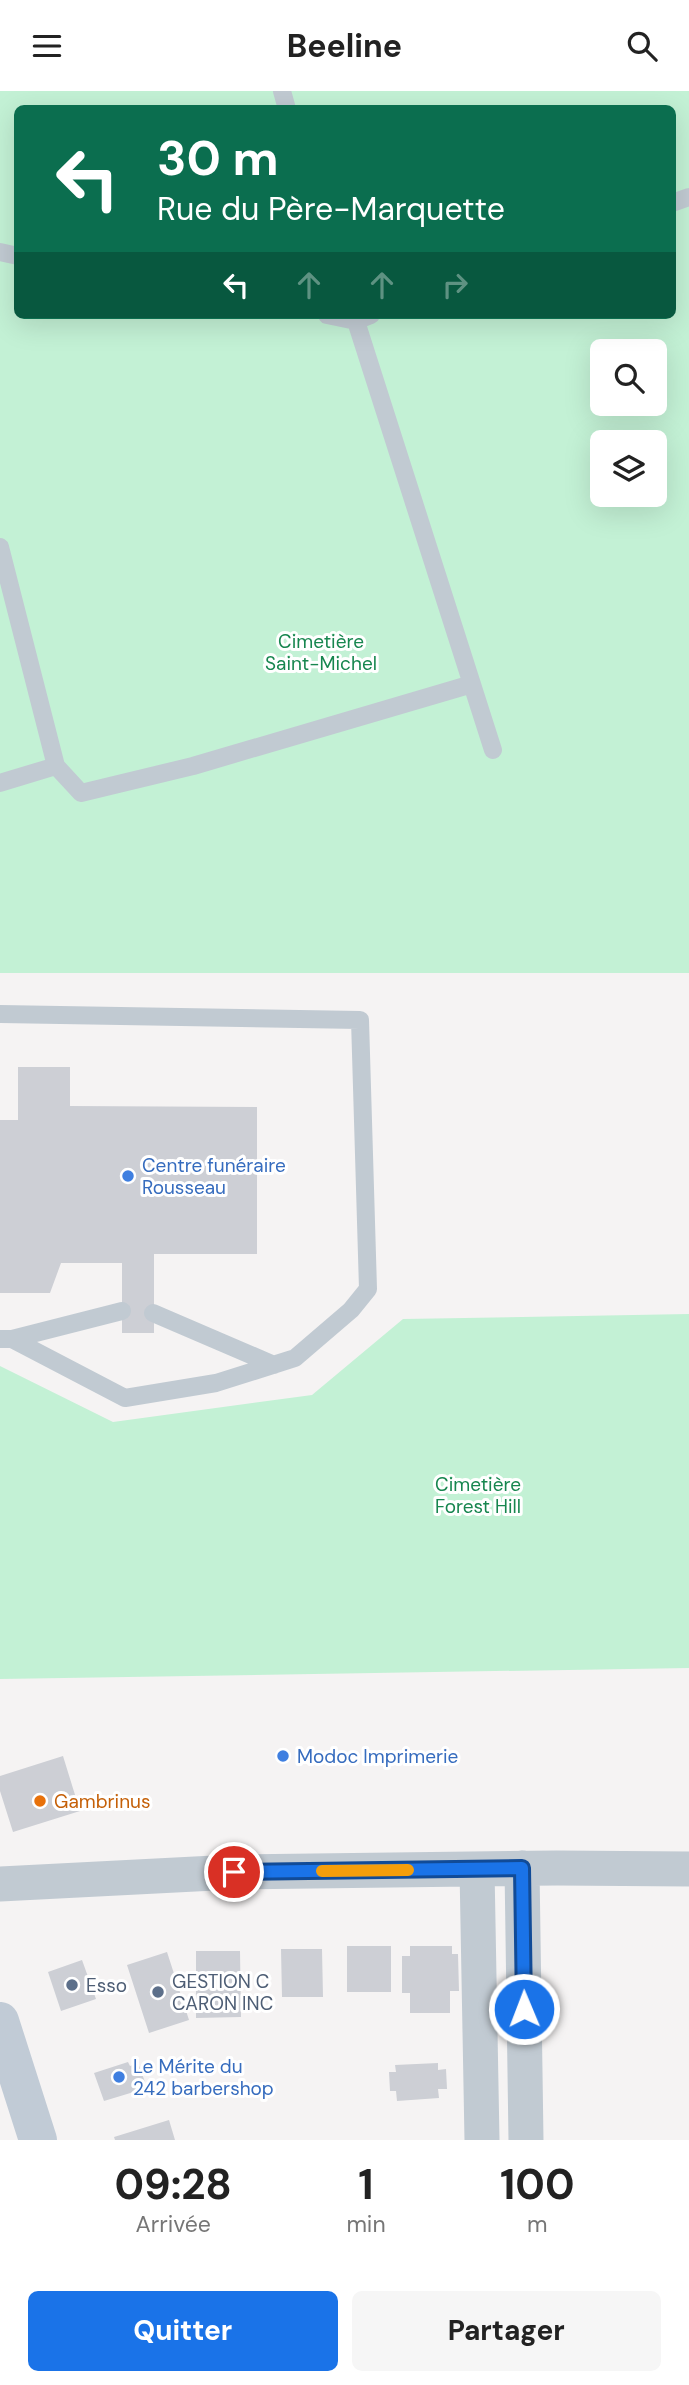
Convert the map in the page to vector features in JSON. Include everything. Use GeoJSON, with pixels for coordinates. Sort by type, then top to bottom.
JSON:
{"type":"FeatureCollection","features":[{"type":"Feature","properties":{"kind":"main road"},"geometry":{"type":"LineString","coordinates":[[0,2021],[38,2140]]}},
{"type":"Feature","properties":{"kind":"street"},"geometry":{"type":"LineString","coordinates":[[522,1868],[526,2140]]}},
{"type":"Feature","properties":{"kind":"street"},"geometry":{"type":"LineString","coordinates":[[0,1884],[234,1872],[522,1868],[689,1869]]}},
{"type":"Feature","properties":{"kind":"street"},"geometry":{"type":"LineString","coordinates":[[477,1869],[481,2140]]}},
{"type":"Feature","properties":{"kind":"lane"},"geometry":{"type":"LineString","coordinates":[[361,319],[494,750]]}},
{"type":"Feature","properties":{"kind":"lane"},"geometry":{"type":"LineString","coordinates":[[0,547],[57,766],[81,793],[193,766],[472,684]]}},
{"type":"Feature","properties":{"kind":"lane"},"geometry":{"type":"LineString","coordinates":[[0,783],[57,766]]}},
{"type":"Feature","properties":{"kind":"lane"},"geometry":{"type":"LineString","coordinates":[[0,1014],[360,1020],[368,1289],[351,1310],[295,1358],[216,1383],[125,1398],[6,1339]]}},
{"type":"Feature","properties":{"kind":"lane"},"geometry":{"type":"LineString","coordinates":[[6,1339],[122,1311]]}},
{"type":"Feature","properties":{"kind":"lane"},"geometry":{"type":"LineString","coordinates":[[153,1313],[274,1364]]}},
{"type":"Feature","properties":{"kind":"green space","name":"Cimetière Saint-Michel"},"geometry":{"type":"Polygon","coordinates":[[[0,91],[689,91],[689,973],[0,973],[0,91]]]}},
{"type":"Feature","properties":{"kind":"green space","name":"Cimetière Forest Hill"},"geometry":{"type":"Polygon","coordinates":[[[689,1314],[689,1668],[0,1679],[0,1366],[113,1422],[312,1395],[403,1319],[689,1314]]]}},
{"type":"Feature","properties":{"kind":"building","name":"Centre funéraire Rousseau"},"geometry":{"type":"Polygon","coordinates":[[[18,1067],[70,1067],[70,1106],[257,1107],[257,1254],[154,1254],[154,1333],[122,1333],[122,1263],[61,1263],[50,1293],[0,1293],[0,1120],[18,1120],[18,1067]]]}},
{"type":"Feature","properties":{"kind":"building","name":"Gambrinus"},"geometry":{"type":"Polygon","coordinates":[[[63,1756],[80,1811],[13,1832],[0,1791],[0,1776],[63,1756]]]}},
{"type":"Feature","properties":{"kind":"building"},"geometry":{"type":"Polygon","coordinates":[[[347,1946],[391,1946],[391,1992],[347,1992],[347,1946]]]}},
{"type":"Feature","properties":{"kind":"building"},"geometry":{"type":"Polygon","coordinates":[[[410,1946],[452,1946],[452,1954],[458,1954],[459,1991],[450,1991],[450,2013],[410,2013],[410,1993],[402,1993],[402,1956],[410,1956],[410,1946]]]}},
{"type":"Feature","properties":{"kind":"building"},"geometry":{"type":"Polygon","coordinates":[[[281,1949],[322,1949],[323,1997],[282,1997],[281,1949]]]}},
{"type":"Feature","properties":{"kind":"building"},"geometry":{"type":"Polygon","coordinates":[[[196,1951],[240,1951],[241,2017],[196,2018],[196,1951]]]}},
{"type":"Feature","properties":{"kind":"building","name":"GESTION C CARON INC"},"geometry":{"type":"Polygon","coordinates":[[[167,1952],[189,2020],[149,2033],[127,1965],[167,1952]]]}},
{"type":"Feature","properties":{"kind":"building","name":"Esso"},"geometry":{"type":"Polygon","coordinates":[[[82,1960],[96,1999],[61,2011],[48,1972],[82,1960]]]}},
{"type":"Feature","properties":{"kind":"building","name":"Le Mérite du 242 barbershop"},"geometry":{"type":"Polygon","coordinates":[[[128,2062],[130,2066],[138,2063],[145,2082],[135,2085],[137,2091],[104,2101],[94,2073],[128,2062]]]}},
{"type":"Feature","properties":{"kind":"building"},"geometry":{"type":"Polygon","coordinates":[[[438,2063],[438,2070],[446,2069],[447,2089],[438,2089],[439,2098],[397,2101],[396,2091],[390,2091],[389,2072],[396,2072],[395,2065],[438,2063]]]}},
{"type":"Feature","properties":{"kind":"building"},"geometry":{"type":"Polygon","coordinates":[[[169,2120],[175,2140],[115,2140],[114,2137],[169,2120]]]}},
{"type":"Feature","properties":{"kind":"slow traffic"},"geometry":{"type":"LineString","coordinates":[[322,1871],[408,1870]]}},
{"type":"Feature","properties":{"kind":"place","name":"Centre funéraire Rousseau"},"geometry":{"type":"Point","coordinates":[128,1176]}},
{"type":"Feature","properties":{"kind":"place","name":"Modoc Imprimerie"},"geometry":{"type":"Point","coordinates":[283,1756]}},
{"type":"Feature","properties":{"kind":"place","name":"Gambrinus"},"geometry":{"type":"Point","coordinates":[40,1801]}},
{"type":"Feature","properties":{"kind":"place","name":"Esso"},"geometry":{"type":"Point","coordinates":[72,1985]}},
{"type":"Feature","properties":{"kind":"place","name":"GESTION C CARON INC"},"geometry":{"type":"Point","coordinates":[158,1992]}},
{"type":"Feature","properties":{"kind":"place","name":"Le Mérite du 242 barbershop"},"geometry":{"type":"Point","coordinates":[119,2077]}},
{"type":"Feature","properties":{"kind":"route"},"geometry":{"type":"LineString","coordinates":[[234,1872],[522,1868],[524,2009]]}}]}
